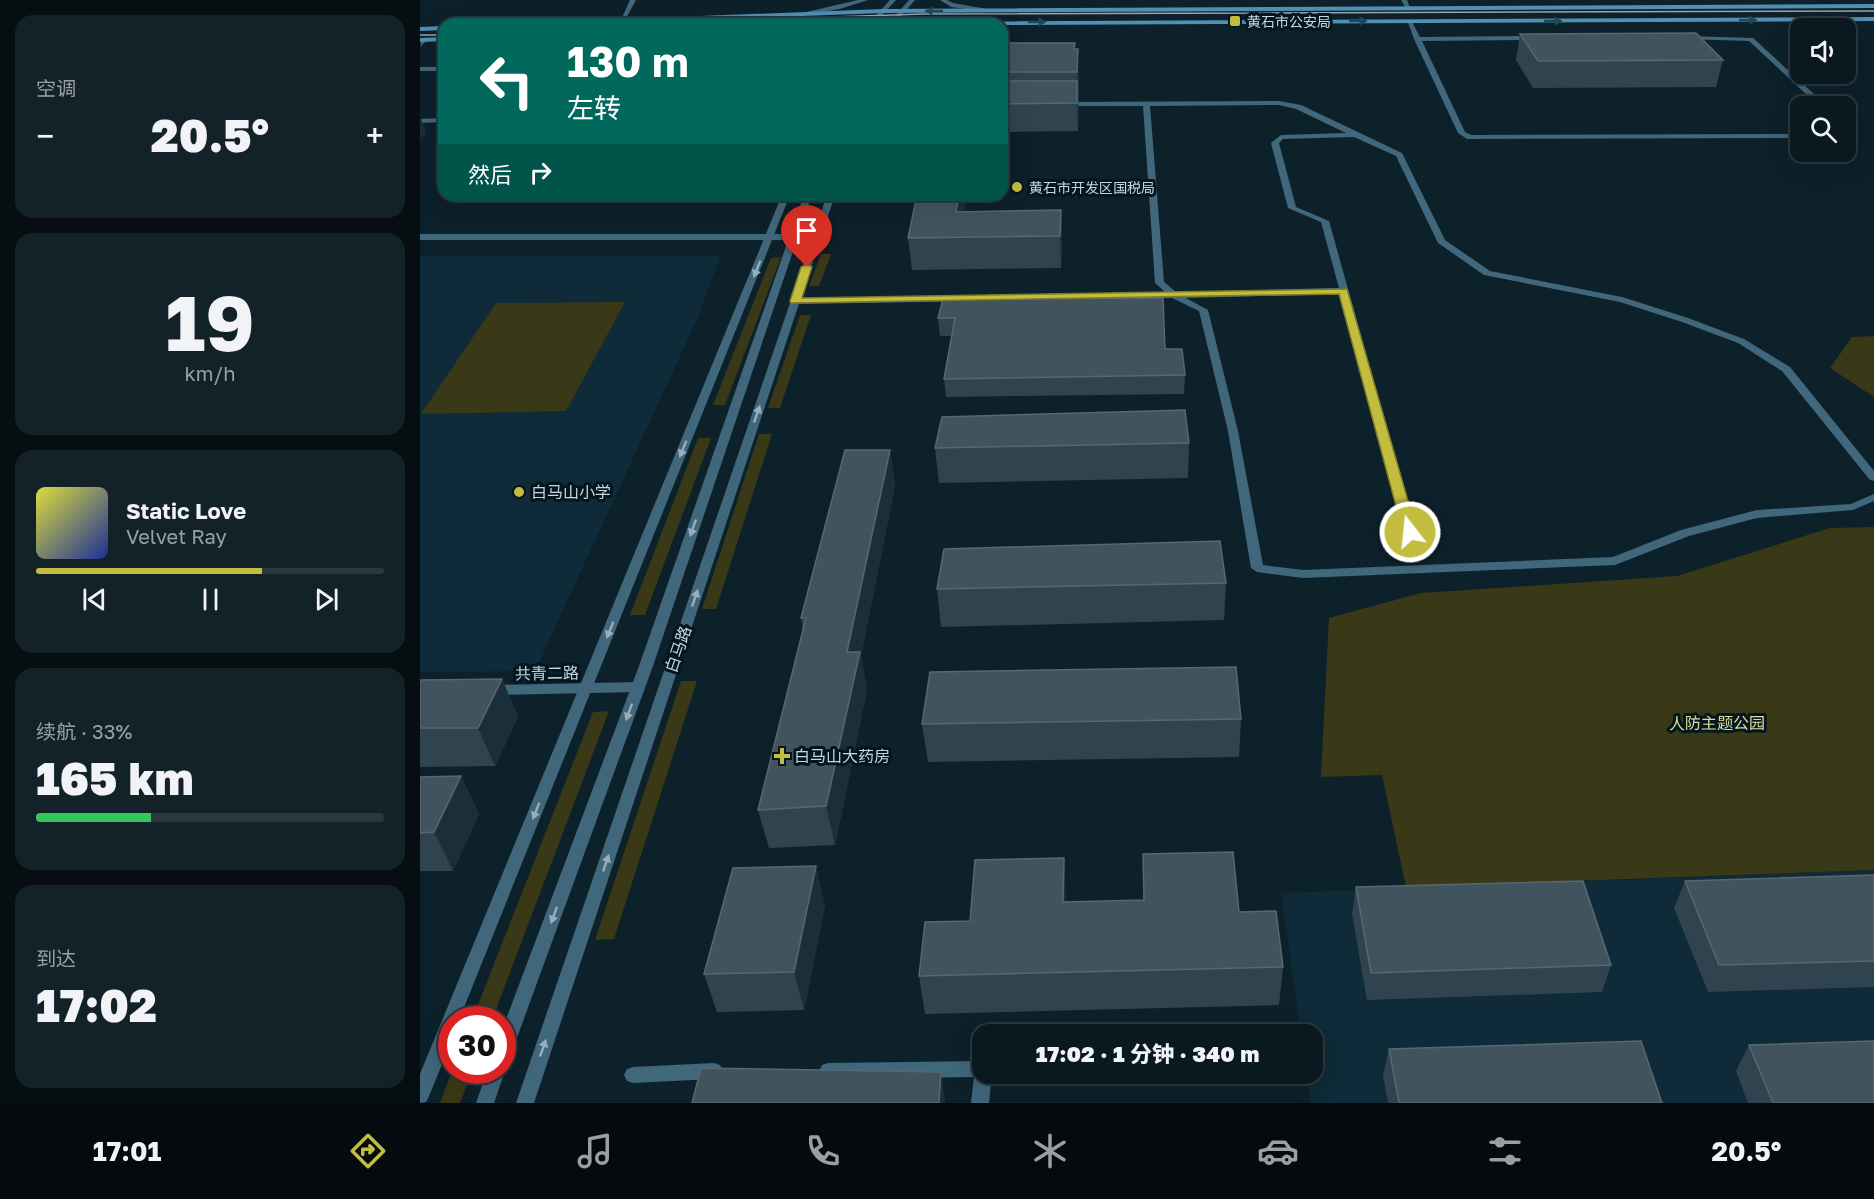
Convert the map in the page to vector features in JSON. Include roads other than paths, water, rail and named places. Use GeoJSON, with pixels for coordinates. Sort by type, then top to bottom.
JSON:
{"type":"FeatureCollection","features":[{"type":"Feature","properties":{"kind":"main road"},"geometry":{"type":"LineString","coordinates":[[708,18],[883,11],[1874,6]]}},
{"type":"Feature","properties":{"kind":"main road"},"geometry":{"type":"LineString","coordinates":[[1008,22],[1874,20]]}},
{"type":"Feature","properties":{"kind":"main road"},"geometry":{"type":"LineString","coordinates":[[420,29],[438,28]]}},
{"type":"Feature","properties":{"kind":"main road"},"geometry":{"type":"LineString","coordinates":[[421,42],[438,40]]}},
{"type":"Feature","properties":{"kind":"street"},"geometry":{"type":"LineString","coordinates":[[624,18],[633,0]]}},
{"type":"Feature","properties":{"kind":"street"},"geometry":{"type":"LineString","coordinates":[[794,15],[824,11],[866,0]]}},
{"type":"Feature","properties":{"kind":"street"},"geometry":{"type":"LineString","coordinates":[[877,18],[893,0]]}},
{"type":"Feature","properties":{"kind":"street"},"geometry":{"type":"LineString","coordinates":[[896,18],[912,0]]}},
{"type":"Feature","properties":{"kind":"street"},"geometry":{"type":"LineString","coordinates":[[943,0],[959,6],[991,10]]}},
{"type":"Feature","properties":{"kind":"street"},"geometry":{"type":"LineString","coordinates":[[1404,0],[1407,7]]}},
{"type":"Feature","properties":{"kind":"street"},"geometry":{"type":"LineString","coordinates":[[1409,21],[1462,133],[1470,137],[1790,136]]}},
{"type":"Feature","properties":{"kind":"street"},"geometry":{"type":"LineString","coordinates":[[1417,39],[1539,38]]}},
{"type":"Feature","properties":{"kind":"street"},"geometry":{"type":"LineString","coordinates":[[1681,38],[1751,39],[1812,96]]}},
{"type":"Feature","properties":{"kind":"street"},"geometry":{"type":"LineString","coordinates":[[420,69],[438,69]]}},
{"type":"Feature","properties":{"kind":"street"},"geometry":{"type":"LineString","coordinates":[[1146,103],[1160,283],[1174,295],[1203,310],[1233,431],[1257,568],[1303,574],[1615,561],[1685,533],[1757,514],[1853,507],[1874,497]]}},
{"type":"Feature","properties":{"kind":"street"},"geometry":{"type":"LineString","coordinates":[[1050,104],[1278,103],[1298,107],[1399,155],[1441,241],[1487,273],[1622,300],[1741,341],[1786,369],[1874,478]]}},
{"type":"Feature","properties":{"kind":"street"},"geometry":{"type":"LineString","coordinates":[[420,121],[438,120]]}},
{"type":"Feature","properties":{"kind":"street"},"geometry":{"type":"LineString","coordinates":[[1356,135],[1281,137],[1275,143],[1292,208],[1325,220],[1410,532]]}},
{"type":"Feature","properties":{"kind":"street"},"geometry":{"type":"LineString","coordinates":[[420,1096],[784,201]]}},
{"type":"Feature","properties":{"kind":"street","name":"白马路"},"geometry":{"type":"LineString","coordinates":[[516,1016],[638,687],[806,201]]}},
{"type":"Feature","properties":{"kind":"street","name":"白马路"},"geometry":{"type":"LineString","coordinates":[[525,1103],[829,201]]}},
{"type":"Feature","properties":{"kind":"street"},"geometry":{"type":"LineString","coordinates":[[420,237],[793,237]]}},
{"type":"Feature","properties":{"kind":"street"},"geometry":{"type":"LineString","coordinates":[[795,301],[1344,291]]}},
{"type":"Feature","properties":{"kind":"street","name":"共青二路"},"geometry":{"type":"LineString","coordinates":[[474,690],[638,687]]}},
{"type":"Feature","properties":{"kind":"street"},"geometry":{"type":"LineString","coordinates":[[815,1071],[972,1069]]}},
{"type":"Feature","properties":{"kind":"street"},"geometry":{"type":"LineString","coordinates":[[633,1075],[731,1071]]}},
{"type":"Feature","properties":{"kind":"street"},"geometry":{"type":"LineString","coordinates":[[484,1103],[491,1084]]}},
{"type":"Feature","properties":{"kind":"street"},"geometry":{"type":"LineString","coordinates":[[980,1103],[982,1084]]}},
{"type":"Feature","properties":{"kind":"tram line"},"geometry":{"type":"LineString","coordinates":[[799,18],[923,14],[1874,11]]}},
{"type":"Feature","properties":{"kind":"tram line"},"geometry":{"type":"LineString","coordinates":[[420,35],[438,35]]}},
{"type":"Feature","properties":{"kind":"place","name":"黄石市公安局"},"geometry":{"type":"Point","coordinates":[1235,21]}},
{"type":"Feature","properties":{"kind":"place","name":"黄石市开发区国税局"},"geometry":{"type":"Point","coordinates":[1017,187]}},
{"type":"Feature","properties":{"kind":"place","name":"白马山小学"},"geometry":{"type":"Point","coordinates":[519,492]}},
{"type":"Feature","properties":{"kind":"place","name":"白马山大药房"},"geometry":{"type":"Point","coordinates":[782,756]}},
{"type":"Feature","properties":{"kind":"park label","name":"人防主题公园"},"geometry":{"type":"Point","coordinates":[1717,723]}}]}
